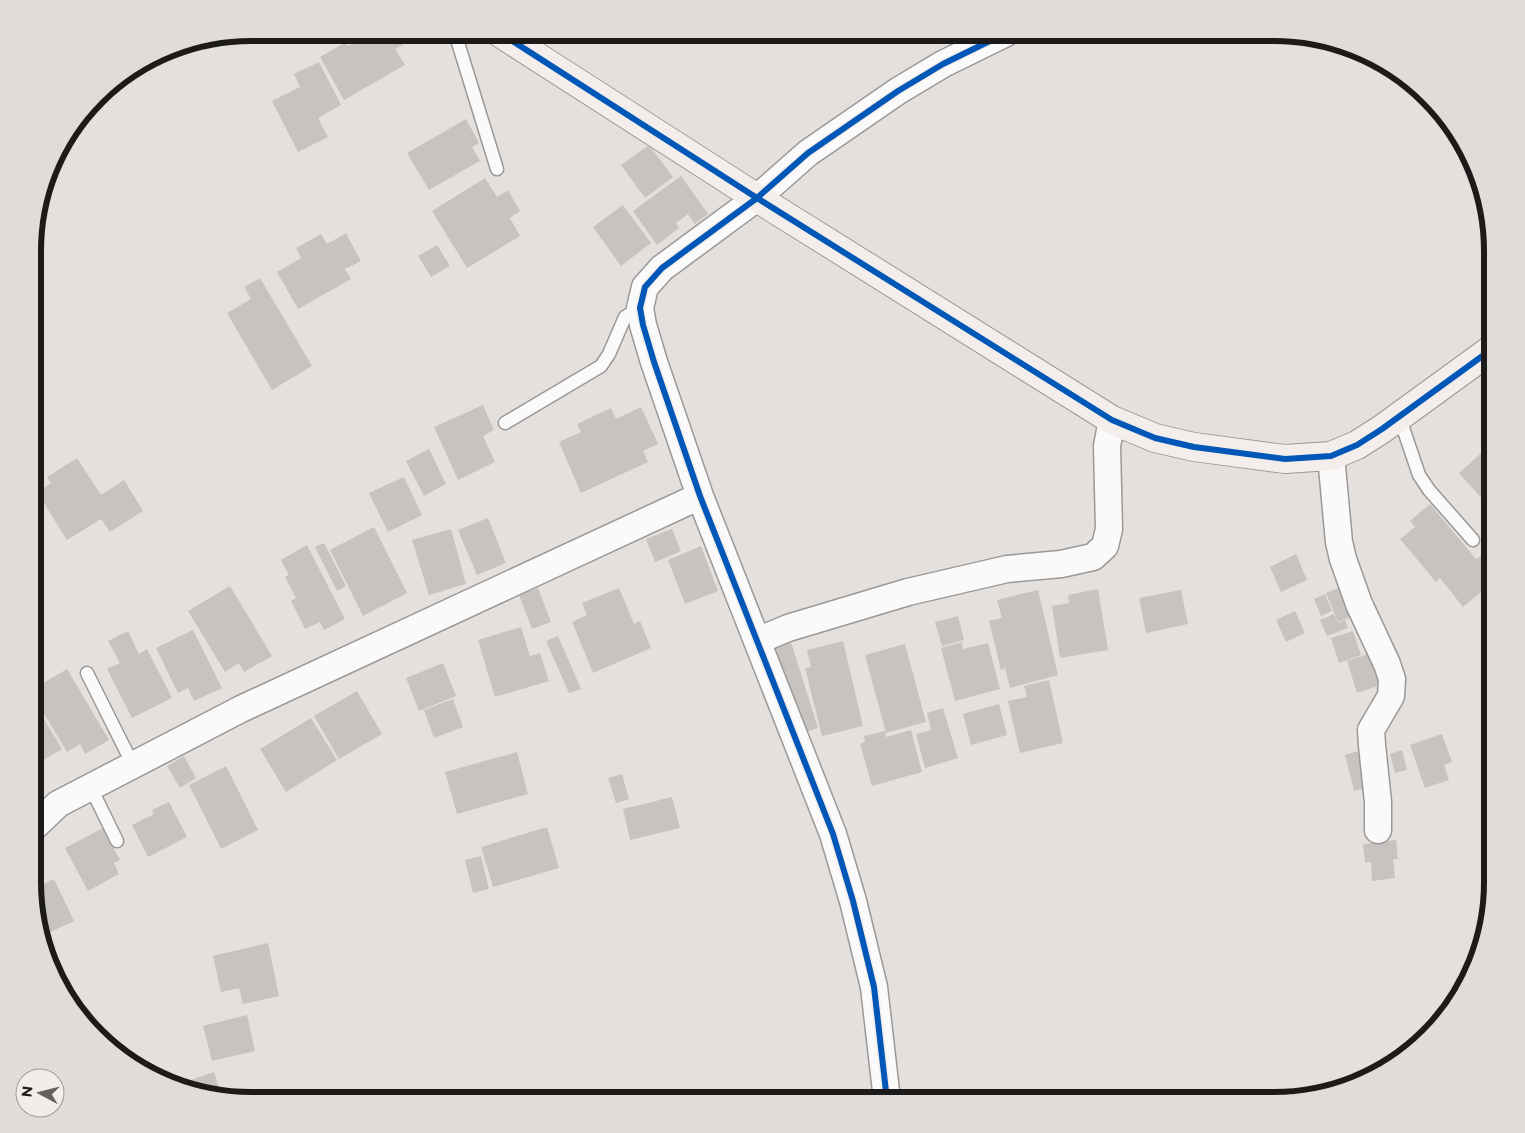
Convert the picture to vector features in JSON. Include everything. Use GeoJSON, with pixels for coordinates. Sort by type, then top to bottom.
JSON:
{"type":"FeatureCollection","features":[{"type":"Feature","properties":{"kind":"street"},"geometry":{"type":"LineString","coordinates":[[512,41],[757,198],[1112,420],[1155,438],[1194,447],[1285,459],[1330,456],[1357,445],[1484,358]]}},
{"type":"Feature","properties":{"kind":"street"},"geometry":{"type":"LineString","coordinates":[[886,1092],[874,987],[853,901],[833,834],[700,496],[654,362],[640,308],[645,287],[662,268],[757,198],[808,153],[898,91],[943,64],[990,41]]}},
{"type":"Feature","properties":{"kind":"street"},"geometry":{"type":"LineString","coordinates":[[757,641],[788,628],[908,592],[1007,569],[1061,564],[1093,556],[1105,546],[1109,528],[1107,446],[1112,420]]}},
{"type":"Feature","properties":{"kind":"street"},"geometry":{"type":"LineString","coordinates":[[1330,456],[1339,542],[1343,559],[1358,604],[1387,664],[1392,679],[1391,696],[1371,730],[1378,802],[1378,830]]}},
{"type":"Feature","properties":{"kind":"street"},"geometry":{"type":"LineString","coordinates":[[41,820],[58,804],[241,709],[700,496]]}},
{"type":"Feature","properties":{"kind":"lane"},"geometry":{"type":"LineString","coordinates":[[457,41],[497,169]]}},
{"type":"Feature","properties":{"kind":"lane"},"geometry":{"type":"LineString","coordinates":[[505,423],[601,366],[609,354],[625,317],[640,308]]}},
{"type":"Feature","properties":{"kind":"lane"},"geometry":{"type":"LineString","coordinates":[[1399,416],[1419,475],[1429,490],[1473,540]]}},
{"type":"Feature","properties":{"kind":"lane"},"geometry":{"type":"LineString","coordinates":[[87,673],[133,765]]}},
{"type":"Feature","properties":{"kind":"lane"},"geometry":{"type":"LineString","coordinates":[[90,788],[117,841]]}},
{"type":"Feature","properties":{"kind":"building"},"geometry":{"type":"Polygon","coordinates":[[[357,41],[400,41],[403,45],[395,49],[405,65],[344,100],[320,57],[346,42],[348,46],[357,41]]]}},
{"type":"Feature","properties":{"kind":"building"},"geometry":{"type":"Polygon","coordinates":[[[319,62],[341,105],[318,118],[328,137],[298,152],[272,101],[300,87],[294,74],[319,62]]]}},
{"type":"Feature","properties":{"kind":"building"},"geometry":{"type":"Polygon","coordinates":[[[466,119],[479,143],[472,147],[480,161],[429,190],[407,153],[466,119]]]}},
{"type":"Feature","properties":{"kind":"building"},"geometry":{"type":"Polygon","coordinates":[[[649,145],[673,177],[645,198],[621,165],[649,145]]]}},
{"type":"Feature","properties":{"kind":"building"},"geometry":{"type":"Polygon","coordinates":[[[681,176],[708,214],[695,224],[688,214],[676,223],[679,228],[657,245],[633,211],[681,176]]]}},
{"type":"Feature","properties":{"kind":"building"},"geometry":{"type":"Polygon","coordinates":[[[485,178],[497,197],[508,190],[520,211],[510,218],[520,236],[467,268],[432,211],[485,178]]]}},
{"type":"Feature","properties":{"kind":"building"},"geometry":{"type":"Polygon","coordinates":[[[623,205],[651,243],[621,266],[593,227],[623,205]]]}},
{"type":"Feature","properties":{"kind":"building"},"geometry":{"type":"Polygon","coordinates":[[[346,233],[361,261],[345,269],[351,279],[298,309],[277,272],[301,258],[296,248],[321,234],[327,244],[346,233]]]}},
{"type":"Feature","properties":{"kind":"building"},"geometry":{"type":"Polygon","coordinates":[[[437,245],[450,266],[431,277],[418,256],[437,245]]]}},
{"type":"Feature","properties":{"kind":"building"},"geometry":{"type":"Polygon","coordinates":[[[260,278],[312,366],[272,390],[227,313],[251,299],[244,287],[260,278]]]}},
{"type":"Feature","properties":{"kind":"building"},"geometry":{"type":"Polygon","coordinates":[[[483,405],[494,430],[483,436],[495,462],[458,480],[434,427],[483,405]]]}},
{"type":"Feature","properties":{"kind":"building"},"geometry":{"type":"Polygon","coordinates":[[[641,407],[658,444],[643,451],[648,462],[581,493],[559,442],[581,432],[577,424],[611,408],[616,419],[641,407]]]}},
{"type":"Feature","properties":{"kind":"building"},"geometry":{"type":"Polygon","coordinates":[[[429,449],[446,484],[424,496],[406,461],[429,449]]]}},
{"type":"Feature","properties":{"kind":"building"},"geometry":{"type":"Polygon","coordinates":[[[1484,451],[1484,501],[1459,473],[1484,451]]]}},
{"type":"Feature","properties":{"kind":"building"},"geometry":{"type":"Polygon","coordinates":[[[77,458],[101,495],[124,480],[143,511],[110,532],[101,519],[67,540],[41,498],[41,489],[51,483],[47,477],[77,458]]]}},
{"type":"Feature","properties":{"kind":"building"},"geometry":{"type":"Polygon","coordinates":[[[404,477],[422,515],[388,532],[369,493],[404,477]]]}},
{"type":"Feature","properties":{"kind":"building"},"geometry":{"type":"Polygon","coordinates":[[[1430,504],[1476,559],[1481,556],[1484,560],[1484,590],[1463,607],[1440,578],[1436,582],[1400,539],[1415,527],[1410,521],[1430,504]]]}},
{"type":"Feature","properties":{"kind":"building"},"geometry":{"type":"Polygon","coordinates":[[[488,518],[506,563],[477,575],[458,530],[488,518]]]}},
{"type":"Feature","properties":{"kind":"building"},"geometry":{"type":"Polygon","coordinates":[[[374,527],[407,593],[363,616],[330,550],[374,527]]]}},
{"type":"Feature","properties":{"kind":"building"},"geometry":{"type":"Polygon","coordinates":[[[451,529],[466,584],[429,595],[412,540],[451,529]]]}},
{"type":"Feature","properties":{"kind":"building"},"geometry":{"type":"Polygon","coordinates":[[[672,529],[681,551],[655,562],[646,539],[672,529]]]}},
{"type":"Feature","properties":{"kind":"building"},"geometry":{"type":"Polygon","coordinates":[[[324,543],[346,586],[337,591],[315,547],[324,543]]]}},
{"type":"Feature","properties":{"kind":"building"},"geometry":{"type":"Polygon","coordinates":[[[307,545],[345,619],[324,630],[320,622],[305,629],[291,601],[296,598],[285,577],[289,575],[281,560],[307,545]]]}},
{"type":"Feature","properties":{"kind":"building"},"geometry":{"type":"Polygon","coordinates":[[[701,546],[718,591],[685,604],[668,560],[701,546]]]}},
{"type":"Feature","properties":{"kind":"building"},"geometry":{"type":"Polygon","coordinates":[[[1296,554],[1307,580],[1281,592],[1270,567],[1296,554]]]}},
{"type":"Feature","properties":{"kind":"building"},"geometry":{"type":"Polygon","coordinates":[[[1348,584],[1360,613],[1338,622],[1326,593],[1348,584]]]}},
{"type":"Feature","properties":{"kind":"building"},"geometry":{"type":"Polygon","coordinates":[[[230,586],[272,656],[244,672],[239,663],[225,672],[188,611],[230,586]]]}},
{"type":"Feature","properties":{"kind":"building"},"geometry":{"type":"Polygon","coordinates":[[[538,588],[551,622],[532,629],[519,595],[538,588]]]}},
{"type":"Feature","properties":{"kind":"building"},"geometry":{"type":"Polygon","coordinates":[[[619,588],[634,624],[640,621],[651,648],[593,673],[572,622],[587,615],[582,603],[619,588]]]}},
{"type":"Feature","properties":{"kind":"building"},"geometry":{"type":"Polygon","coordinates":[[[1098,589],[1108,650],[1060,658],[1052,606],[1069,603],[1068,595],[1098,589]]]}},
{"type":"Feature","properties":{"kind":"building"},"geometry":{"type":"Polygon","coordinates":[[[1038,590],[1058,675],[1010,688],[1005,668],[1001,670],[989,621],[1002,618],[997,600],[1038,590]]]}},
{"type":"Feature","properties":{"kind":"building"},"geometry":{"type":"Polygon","coordinates":[[[1181,590],[1188,624],[1146,633],[1139,598],[1181,590]]]}},
{"type":"Feature","properties":{"kind":"building"},"geometry":{"type":"Polygon","coordinates":[[[1325,594],[1332,611],[1321,616],[1314,599],[1325,594]]]}},
{"type":"Feature","properties":{"kind":"building"},"geometry":{"type":"Polygon","coordinates":[[[1295,611],[1305,633],[1286,642],[1276,620],[1295,611]]]}},
{"type":"Feature","properties":{"kind":"building"},"geometry":{"type":"Polygon","coordinates":[[[1334,614],[1338,623],[1345,620],[1348,628],[1327,636],[1320,620],[1334,614]]]}},
{"type":"Feature","properties":{"kind":"building"},"geometry":{"type":"Polygon","coordinates":[[[958,616],[964,640],[942,646],[935,622],[958,616]]]}},
{"type":"Feature","properties":{"kind":"building"},"geometry":{"type":"Polygon","coordinates":[[[521,627],[530,656],[540,653],[549,681],[495,697],[478,640],[521,627]]]}},
{"type":"Feature","properties":{"kind":"building"},"geometry":{"type":"Polygon","coordinates":[[[193,630],[222,688],[194,701],[188,688],[178,693],[156,648],[193,630]]]}},
{"type":"Feature","properties":{"kind":"building"},"geometry":{"type":"Polygon","coordinates":[[[128,631],[139,654],[147,649],[172,698],[132,718],[107,669],[120,663],[108,641],[128,631]]]}},
{"type":"Feature","properties":{"kind":"building"},"geometry":{"type":"Polygon","coordinates":[[[1353,631],[1361,655],[1339,663],[1331,638],[1353,631]]]}},
{"type":"Feature","properties":{"kind":"building"},"geometry":{"type":"Polygon","coordinates":[[[558,636],[581,689],[569,693],[546,641],[558,636]]]}},
{"type":"Feature","properties":{"kind":"building"},"geometry":{"type":"Polygon","coordinates":[[[843,641],[863,726],[822,736],[805,668],[811,667],[807,650],[843,641]]]}},
{"type":"Feature","properties":{"kind":"building"},"geometry":{"type":"Polygon","coordinates":[[[791,642],[818,728],[800,734],[773,648],[791,642]]]}},
{"type":"Feature","properties":{"kind":"building"},"geometry":{"type":"Polygon","coordinates":[[[962,642],[963,649],[988,643],[1000,689],[955,701],[941,648],[962,642]]]}},
{"type":"Feature","properties":{"kind":"building"},"geometry":{"type":"Polygon","coordinates":[[[905,644],[926,722],[886,733],[865,655],[905,644]]]}},
{"type":"Feature","properties":{"kind":"building"},"geometry":{"type":"Polygon","coordinates":[[[1377,651],[1387,683],[1357,693],[1347,661],[1377,651]]]}},
{"type":"Feature","properties":{"kind":"building"},"geometry":{"type":"Polygon","coordinates":[[[443,663],[456,696],[419,711],[406,678],[443,663]]]}},
{"type":"Feature","properties":{"kind":"building"},"geometry":{"type":"Polygon","coordinates":[[[67,669],[109,740],[85,754],[80,744],[67,752],[41,708],[41,684],[67,669]]]}},
{"type":"Feature","properties":{"kind":"building"},"geometry":{"type":"Polygon","coordinates":[[[1049,680],[1063,743],[1020,753],[1008,701],[1027,697],[1024,686],[1049,680]]]}},
{"type":"Feature","properties":{"kind":"building"},"geometry":{"type":"Polygon","coordinates":[[[357,691],[382,734],[339,759],[314,716],[357,691]]]}},
{"type":"Feature","properties":{"kind":"building"},"geometry":{"type":"Polygon","coordinates":[[[453,699],[463,727],[434,738],[424,710],[453,699]]]}},
{"type":"Feature","properties":{"kind":"building"},"geometry":{"type":"Polygon","coordinates":[[[999,704],[1007,735],[971,745],[963,714],[999,704]]]}},
{"type":"Feature","properties":{"kind":"building"},"geometry":{"type":"Polygon","coordinates":[[[943,708],[958,758],[925,768],[916,734],[931,730],[927,713],[943,708]]]}},
{"type":"Feature","properties":{"kind":"building"},"geometry":{"type":"Polygon","coordinates":[[[41,714],[62,749],[41,761],[41,714]]]}},
{"type":"Feature","properties":{"kind":"building"},"geometry":{"type":"Polygon","coordinates":[[[311,718],[337,760],[286,792],[260,749],[311,718]]]}},
{"type":"Feature","properties":{"kind":"building"},"geometry":{"type":"Polygon","coordinates":[[[911,730],[922,772],[872,786],[860,744],[865,742],[864,736],[885,731],[886,737],[911,730]]]}},
{"type":"Feature","properties":{"kind":"building"},"geometry":{"type":"Polygon","coordinates":[[[1442,734],[1452,762],[1444,765],[1449,780],[1425,788],[1410,745],[1442,734]]]}},
{"type":"Feature","properties":{"kind":"building"},"geometry":{"type":"Polygon","coordinates":[[[1402,750],[1407,770],[1395,773],[1390,754],[1402,750]]]}},
{"type":"Feature","properties":{"kind":"building"},"geometry":{"type":"Polygon","coordinates":[[[1358,751],[1368,787],[1354,791],[1345,755],[1358,751]]]}},
{"type":"Feature","properties":{"kind":"building"},"geometry":{"type":"Polygon","coordinates":[[[517,752],[528,794],[457,814],[445,772],[517,752]]]}},
{"type":"Feature","properties":{"kind":"building"},"geometry":{"type":"Polygon","coordinates":[[[184,756],[196,778],[180,788],[167,766],[184,756]]]}},
{"type":"Feature","properties":{"kind":"building"},"geometry":{"type":"Polygon","coordinates":[[[226,766],[258,830],[221,849],[189,785],[226,766]]]}},
{"type":"Feature","properties":{"kind":"building"},"geometry":{"type":"Polygon","coordinates":[[[622,774],[629,799],[616,803],[608,778],[622,774]]]}},
{"type":"Feature","properties":{"kind":"building"},"geometry":{"type":"Polygon","coordinates":[[[672,797],[680,828],[630,840],[623,809],[672,797]]]}},
{"type":"Feature","properties":{"kind":"building"},"geometry":{"type":"Polygon","coordinates":[[[169,802],[187,837],[148,857],[132,825],[154,814],[152,810],[169,802]]]}},
{"type":"Feature","properties":{"kind":"building"},"geometry":{"type":"Polygon","coordinates":[[[547,827],[559,868],[493,887],[481,847],[547,827]]]}},
{"type":"Feature","properties":{"kind":"building"},"geometry":{"type":"Polygon","coordinates":[[[103,828],[120,860],[114,863],[119,874],[88,891],[65,848],[103,828]]]}},
{"type":"Feature","properties":{"kind":"building"},"geometry":{"type":"Polygon","coordinates":[[[1396,840],[1398,859],[1393,859],[1395,878],[1372,881],[1371,862],[1365,863],[1363,844],[1396,840]]]}},
{"type":"Feature","properties":{"kind":"building"},"geometry":{"type":"Polygon","coordinates":[[[481,856],[489,889],[473,893],[465,860],[481,856]]]}},
{"type":"Feature","properties":{"kind":"building"},"geometry":{"type":"Polygon","coordinates":[[[54,879],[74,921],[47,933],[43,909],[41,885],[54,879]]]}},
{"type":"Feature","properties":{"kind":"building"},"geometry":{"type":"Polygon","coordinates":[[[268,943],[279,996],[243,1004],[239,988],[221,992],[213,956],[268,943]]]}},
{"type":"Feature","properties":{"kind":"building"},"geometry":{"type":"Polygon","coordinates":[[[247,1015],[255,1051],[212,1061],[203,1026],[247,1015]]]}},
{"type":"Feature","properties":{"kind":"building"},"geometry":{"type":"Polygon","coordinates":[[[214,1072],[220,1089],[197,1085],[186,1082],[214,1072]]]}},
{"type":"Feature","properties":{"kind":"cycle path"},"geometry":{"type":"LineString","coordinates":[[512,41],[757,198],[1112,420],[1155,438],[1194,447],[1285,459],[1331,456],[1357,445],[1382,429],[1484,355]]}},
{"type":"Feature","properties":{"kind":"cycle path"},"geometry":{"type":"LineString","coordinates":[[886,1092],[874,987],[853,901],[833,834],[700,496],[654,362],[640,308],[645,287],[662,268],[757,198],[808,153],[898,91],[943,64],[990,41]]}}]}
